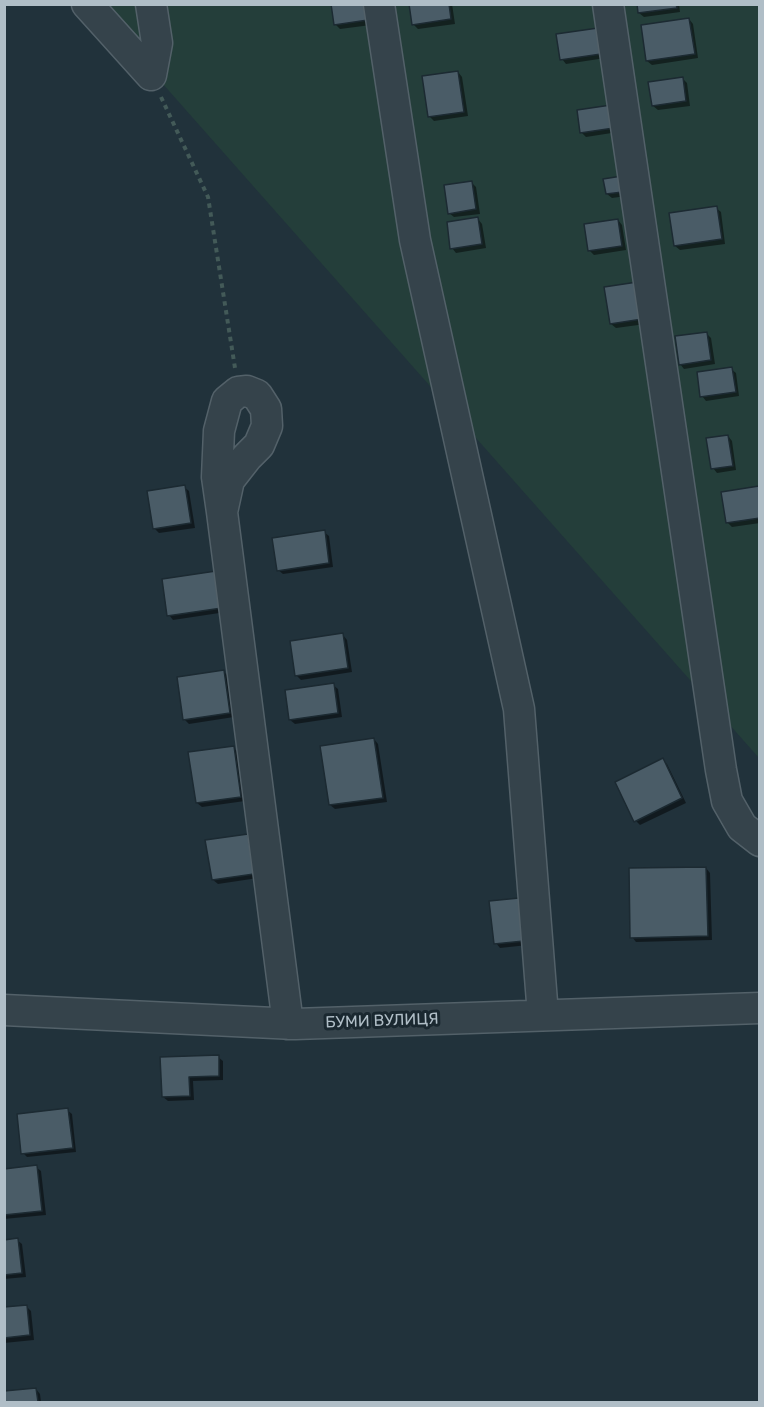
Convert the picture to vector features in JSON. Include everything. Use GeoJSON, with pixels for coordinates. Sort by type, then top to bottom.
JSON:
{"type":"FeatureCollection","features":[{"type":"Feature","properties":{"kind":"street"},"geometry":{"type":"LineString","coordinates":[[87,4],[151,75]]}},
{"type":"Feature","properties":{"kind":"street"},"geometry":{"type":"LineString","coordinates":[[151,4],[157,43],[151,75]]}},
{"type":"Feature","properties":{"kind":"street"},"geometry":{"type":"LineString","coordinates":[[379,4],[415,240],[519,709],[543,1015]]}},
{"type":"Feature","properties":{"kind":"street"},"geometry":{"type":"LineString","coordinates":[[608,4],[721,770],[727,801],[742,827],[759,841]]}},
{"type":"Feature","properties":{"kind":"street"},"geometry":{"type":"LineString","coordinates":[[222,512],[229,480],[260,445],[267,426],[266,409],[257,395],[247,391],[238,392],[227,401],[219,430],[217,477],[288,1024]]}},
{"type":"Feature","properties":{"kind":"street","name":"БУМИ ВУЛИЦЯ"},"geometry":{"type":"LineString","coordinates":[[4,1010],[288,1024],[759,1008]]}},
{"type":"Feature","properties":{"kind":"path"},"geometry":{"type":"LineString","coordinates":[[151,75],[208,197],[238,392]]}},
{"type":"Feature","properties":{"kind":"green space"},"geometry":{"type":"Polygon","coordinates":[[[93,5],[759,5],[759,758],[93,5]]]}},
{"type":"Feature","properties":{"kind":"building"},"geometry":{"type":"Polygon","coordinates":[[[331,4],[365,4],[368,20],[334,25],[331,4]]]}},
{"type":"Feature","properties":{"kind":"building"},"geometry":{"type":"Polygon","coordinates":[[[409,4],[449,4],[451,19],[412,25],[409,4]]]}},
{"type":"Feature","properties":{"kind":"building"},"geometry":{"type":"Polygon","coordinates":[[[637,4],[676,4],[677,8],[638,13],[637,4]]]}},
{"type":"Feature","properties":{"kind":"building"},"geometry":{"type":"Polygon","coordinates":[[[689,18],[695,54],[646,61],[641,25],[689,18]]]}},
{"type":"Feature","properties":{"kind":"building"},"geometry":{"type":"Polygon","coordinates":[[[605,27],[608,53],[560,60],[556,34],[605,27]]]}},
{"type":"Feature","properties":{"kind":"building"},"geometry":{"type":"Polygon","coordinates":[[[458,71],[464,112],[428,117],[422,76],[458,71]]]}},
{"type":"Feature","properties":{"kind":"building"},"geometry":{"type":"Polygon","coordinates":[[[683,77],[686,101],[652,106],[648,82],[683,77]]]}},
{"type":"Feature","properties":{"kind":"building"},"geometry":{"type":"Polygon","coordinates":[[[611,105],[614,128],[580,133],[577,110],[611,105]]]}},
{"type":"Feature","properties":{"kind":"building"},"geometry":{"type":"Polygon","coordinates":[[[628,175],[631,191],[606,194],[603,179],[628,175]]]}},
{"type":"Feature","properties":{"kind":"building"},"geometry":{"type":"Polygon","coordinates":[[[472,181],[476,209],[448,214],[444,185],[472,181]]]}},
{"type":"Feature","properties":{"kind":"building"},"geometry":{"type":"Polygon","coordinates":[[[717,206],[722,239],[674,246],[669,213],[717,206]]]}},
{"type":"Feature","properties":{"kind":"building"},"geometry":{"type":"Polygon","coordinates":[[[478,217],[482,244],[450,249],[447,222],[478,217]]]}},
{"type":"Feature","properties":{"kind":"building"},"geometry":{"type":"Polygon","coordinates":[[[618,219],[622,246],[588,251],[584,224],[618,219]]]}},
{"type":"Feature","properties":{"kind":"building"},"geometry":{"type":"Polygon","coordinates":[[[644,281],[649,318],[610,324],[604,287],[644,281]]]}},
{"type":"Feature","properties":{"kind":"building"},"geometry":{"type":"Polygon","coordinates":[[[707,332],[711,360],[679,365],[675,336],[707,332]]]}},
{"type":"Feature","properties":{"kind":"building"},"geometry":{"type":"Polygon","coordinates":[[[732,367],[736,392],[700,397],[697,372],[732,367]]]}},
{"type":"Feature","properties":{"kind":"building"},"geometry":{"type":"Polygon","coordinates":[[[728,435],[733,466],[711,469],[706,438],[728,435]]]}},
{"type":"Feature","properties":{"kind":"building"},"geometry":{"type":"Polygon","coordinates":[[[185,485],[191,523],[153,529],[147,491],[185,485]]]}},
{"type":"Feature","properties":{"kind":"building"},"geometry":{"type":"Polygon","coordinates":[[[759,486],[760,518],[726,523],[721,492],[759,486]]]}},
{"type":"Feature","properties":{"kind":"building"},"geometry":{"type":"Polygon","coordinates":[[[325,530],[329,563],[277,571],[272,538],[325,530]]]}},
{"type":"Feature","properties":{"kind":"building"},"geometry":{"type":"Polygon","coordinates":[[[216,571],[222,608],[167,616],[162,579],[216,571]]]}},
{"type":"Feature","properties":{"kind":"building"},"geometry":{"type":"Polygon","coordinates":[[[343,633],[348,668],[295,676],[290,641],[343,633]]]}},
{"type":"Feature","properties":{"kind":"building"},"geometry":{"type":"Polygon","coordinates":[[[224,670],[230,713],[183,720],[177,677],[224,670]]]}},
{"type":"Feature","properties":{"kind":"building"},"geometry":{"type":"Polygon","coordinates":[[[334,683],[338,713],[289,720],[285,690],[334,683]]]}},
{"type":"Feature","properties":{"kind":"building"},"geometry":{"type":"Polygon","coordinates":[[[374,738],[383,798],[329,805],[320,746],[374,738]]]}},
{"type":"Feature","properties":{"kind":"building"},"geometry":{"type":"Polygon","coordinates":[[[234,746],[241,797],[196,803],[188,752],[234,746]]]}},
{"type":"Feature","properties":{"kind":"building"},"geometry":{"type":"Polygon","coordinates":[[[663,758],[682,798],[634,822],[615,782],[663,758]]]}},
{"type":"Feature","properties":{"kind":"building"},"geometry":{"type":"Polygon","coordinates":[[[248,834],[254,874],[212,880],[205,840],[248,834]]]}},
{"type":"Feature","properties":{"kind":"building"},"geometry":{"type":"Polygon","coordinates":[[[706,867],[708,936],[630,938],[629,868],[706,867]]]}},
{"type":"Feature","properties":{"kind":"building"},"geometry":{"type":"Polygon","coordinates":[[[519,898],[524,941],[494,944],[489,901],[519,898]]]}},
{"type":"Feature","properties":{"kind":"building"},"geometry":{"type":"Polygon","coordinates":[[[219,1055],[219,1076],[189,1077],[190,1096],[162,1097],[160,1057],[219,1055]]]}},
{"type":"Feature","properties":{"kind":"building"},"geometry":{"type":"Polygon","coordinates":[[[68,1108],[73,1148],[21,1154],[17,1114],[68,1108]]]}},
{"type":"Feature","properties":{"kind":"building"},"geometry":{"type":"Polygon","coordinates":[[[37,1165],[42,1211],[4,1215],[4,1169],[37,1165]]]}},
{"type":"Feature","properties":{"kind":"building"},"geometry":{"type":"Polygon","coordinates":[[[18,1238],[22,1273],[4,1275],[4,1240],[18,1238]]]}},
{"type":"Feature","properties":{"kind":"building"},"geometry":{"type":"Polygon","coordinates":[[[27,1305],[30,1335],[4,1338],[4,1307],[27,1305]]]}},
{"type":"Feature","properties":{"kind":"building"},"geometry":{"type":"Polygon","coordinates":[[[36,1388],[38,1402],[4,1402],[4,1391],[36,1388]]]}}]}
